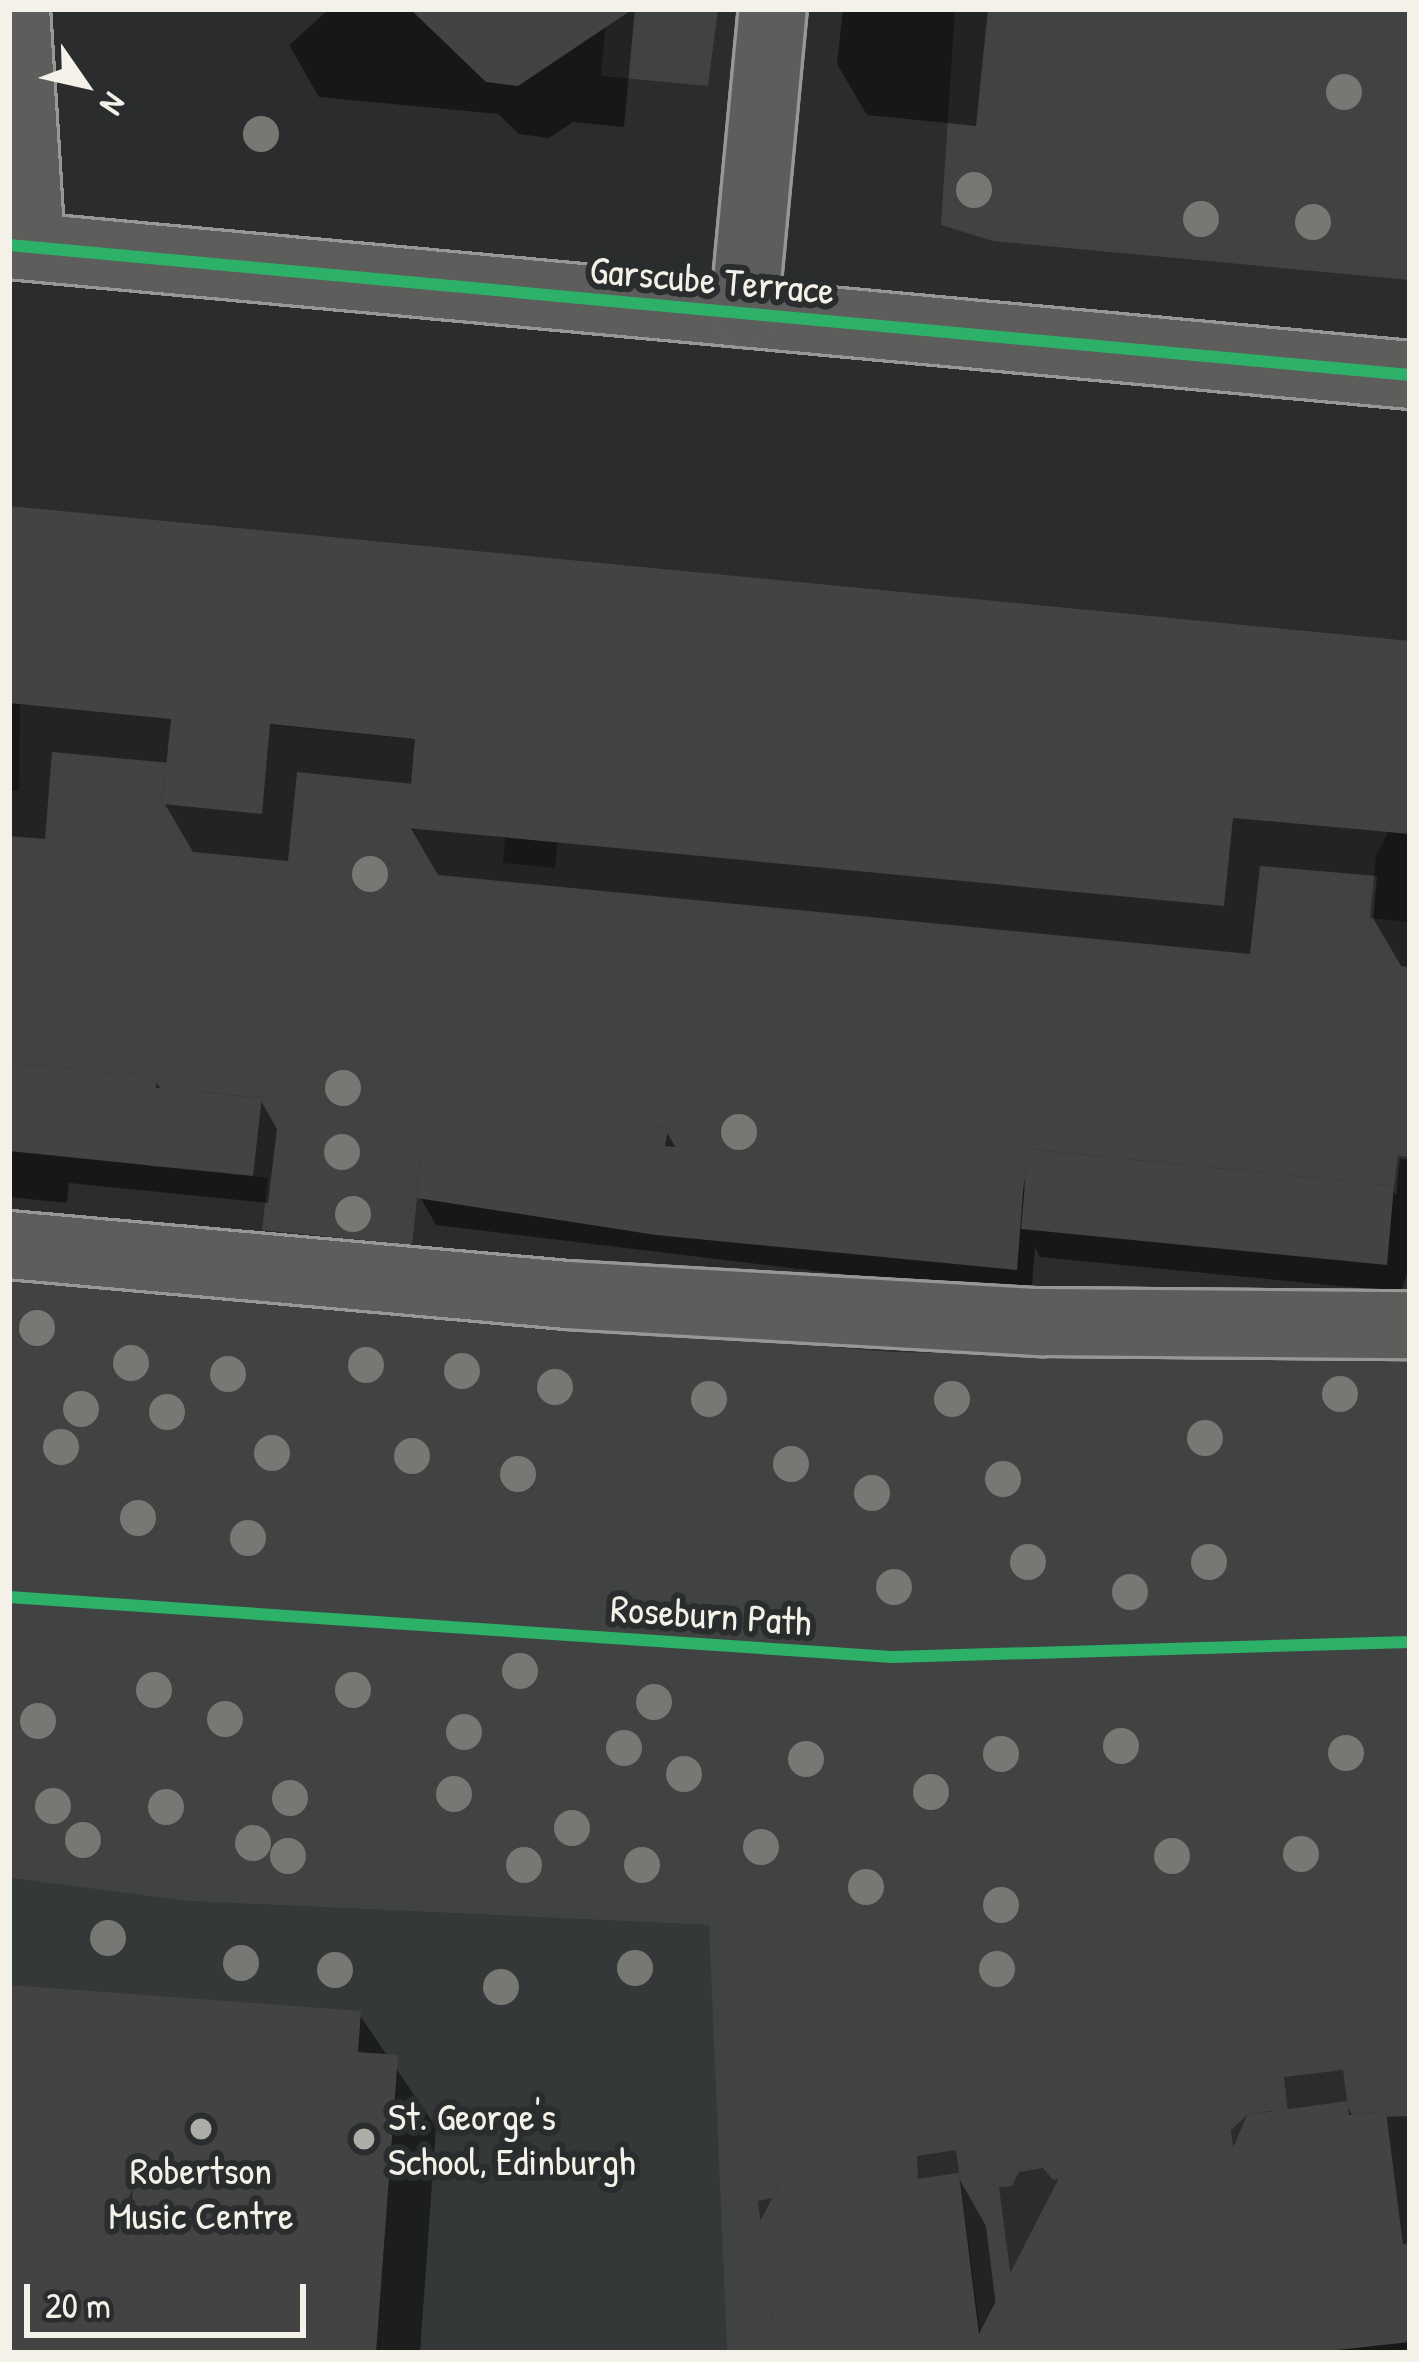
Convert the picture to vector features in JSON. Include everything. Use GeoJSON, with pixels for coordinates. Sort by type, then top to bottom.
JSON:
{"type":"FeatureCollection","features":[{"type":"Feature","properties":{"kind":"street"},"geometry":{"type":"LineString","coordinates":[[16,9],[20,246]]}},
{"type":"Feature","properties":{"kind":"street"},"geometry":{"type":"LineString","coordinates":[[744,313],[772,9]]}},
{"type":"Feature","properties":{"kind":"street","name":"Garscube Terrace"},"geometry":{"type":"LineString","coordinates":[[20,246],[1410,375]]}},
{"type":"Feature","properties":{"kind":"street"},"geometry":{"type":"LineString","coordinates":[[9,1245],[567,1294],[1018,1321],[1410,1325]]}},
{"type":"Feature","properties":{"kind":"shaded area"},"geometry":{"type":"Polygon","coordinates":[[[607,9],[718,9],[708,86],[601,76],[607,9]]]}},
{"type":"Feature","properties":{"kind":"shaded area"},"geometry":{"type":"Polygon","coordinates":[[[955,9],[1410,9],[1410,280],[993,241],[941,225],[955,9]]]}},
{"type":"Feature","properties":{"kind":"shaded area"},"geometry":{"type":"Polygon","coordinates":[[[20,702],[182,719],[169,741],[162,804],[261,814],[268,746],[262,724],[422,740],[407,827],[505,837],[503,863],[555,868],[567,754],[1223,906],[1230,846],[1223,817],[1388,832],[1376,856],[1370,918],[1410,922],[1410,1157],[1398,1156],[1394,1186],[1029,1149],[1025,1181],[664,1153],[667,1128],[426,1115],[412,1245],[262,1230],[268,1178],[253,1176],[262,1098],[202,1092],[194,1170],[148,1166],[156,1077],[9,1063],[9,791],[19,791],[20,702]]]}},
{"type":"Feature","properties":{"kind":"shaded area"},"geometry":{"type":"Polygon","coordinates":[[[9,1276],[893,1352],[1410,1360],[1410,2243],[1403,2244],[1386,2111],[1349,2115],[1343,2070],[1284,2077],[1289,2122],[1271,2111],[1247,2115],[1231,2130],[1257,2347],[1099,2100],[1093,2112],[1100,2174],[1053,2180],[1043,2168],[1019,2172],[1012,2186],[999,2187],[1021,2353],[983,2353],[956,2150],[917,2156],[918,2179],[814,2193],[804,2182],[780,2184],[773,2198],[758,2201],[777,2353],[727,2353],[709,1925],[188,1901],[9,1878],[9,1276]]]}},
{"type":"Feature","properties":{"kind":"shaded area","name":"St. George's School, Edinburgh"},"geometry":{"type":"Polygon","coordinates":[[[9,1878],[188,1901],[710,1925],[727,2353],[9,2353],[9,1878]]]}},
{"type":"Feature","properties":{"kind":"building"},"geometry":{"type":"Polygon","coordinates":[[[410,9],[633,9],[518,86],[486,82],[410,9]]]}},
{"type":"Feature","properties":{"kind":"building"},"geometry":{"type":"Polygon","coordinates":[[[9,506],[1410,641],[1410,834],[1233,818],[1224,906],[407,828],[415,739],[270,724],[262,814],[162,804],[171,719],[9,703],[9,506]]]}},
{"type":"Feature","properties":{"kind":"building"},"geometry":{"type":"Polygon","coordinates":[[[9,1063],[157,1077],[156,1088],[262,1098],[253,1176],[9,1151],[9,1063]]]}},
{"type":"Feature","properties":{"kind":"building"},"geometry":{"type":"Polygon","coordinates":[[[426,1114],[668,1128],[665,1146],[1024,1180],[1017,1270],[656,1235],[417,1198],[426,1114]]]}},
{"type":"Feature","properties":{"kind":"building"},"geometry":{"type":"Polygon","coordinates":[[[1028,1149],[1394,1186],[1387,1265],[1021,1229],[1028,1149]]]}},
{"type":"Feature","properties":{"kind":"building","name":"Robertson Music Centre"},"geometry":{"type":"Polygon","coordinates":[[[9,1985],[361,2011],[358,2052],[398,2055],[376,2353],[9,2353],[9,1985]]]}},
{"type":"Feature","properties":{"kind":"building"},"geometry":{"type":"Polygon","coordinates":[[[1136,2096],[1222,2174],[1247,2115],[1347,2101],[1349,2115],[1386,2111],[1403,2244],[1410,2243],[1410,2342],[1310,2353],[777,2353],[760,2221],[790,2166],[814,2193],[959,2173],[979,2334],[1099,2100],[1136,2096]]]}},
{"type":"Feature","properties":{"kind":"cycle path"},"geometry":{"type":"LineString","coordinates":[[9,245],[1410,375]]}},
{"type":"Feature","properties":{"kind":"cycle path","name":"Roseburn Path"},"geometry":{"type":"LineString","coordinates":[[9,1597],[892,1657],[1410,1642]]}},
{"type":"Feature","properties":{"kind":"place","name":"Robertson Music Centre"},"geometry":{"type":"Point","coordinates":[201,2129]}},
{"type":"Feature","properties":{"kind":"place","name":"St. George's School, Edinburgh"},"geometry":{"type":"Point","coordinates":[364,2139]}}]}
